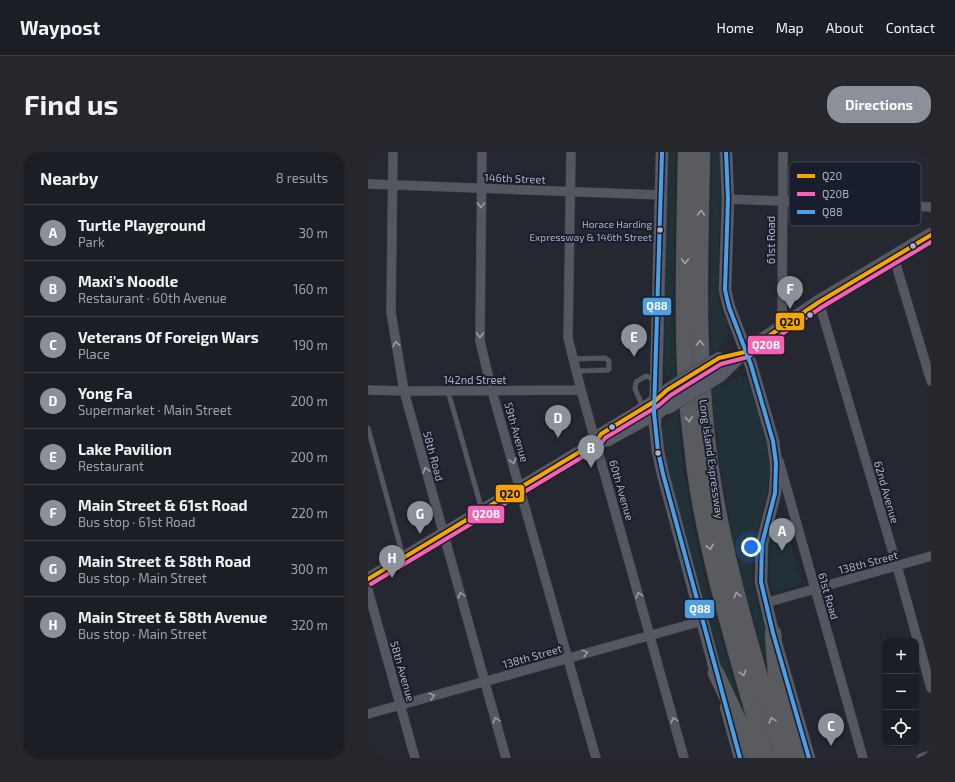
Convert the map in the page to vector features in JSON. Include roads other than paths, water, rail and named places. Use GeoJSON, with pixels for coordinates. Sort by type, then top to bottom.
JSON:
{"type":"FeatureCollection","features":[{"type":"Feature","properties":{"kind":"highway","name":"Long Island Expressway"},"geometry":{"type":"LineString","coordinates":[[686,152],[684,308],[685,357],[686,388],[695,471],[704,524],[716,577],[766,758]]}},
{"type":"Feature","properties":{"kind":"highway","name":"Long Island Expressway"},"geometry":{"type":"LineString","coordinates":[[702,152],[700,331],[703,393],[709,456],[717,508],[728,561],[782,758]]}},
{"type":"Feature","properties":{"kind":"highway"},"geometry":{"type":"LineString","coordinates":[[773,633],[779,694],[795,758]]}},
{"type":"Feature","properties":{"kind":"highway"},"geometry":{"type":"LineString","coordinates":[[716,673],[756,758]]}},
{"type":"Feature","properties":{"kind":"main road"},"geometry":{"type":"LineString","coordinates":[[662,152],[656,380],[651,408],[662,474],[740,758]]}},
{"type":"Feature","properties":{"kind":"main road"},"geometry":{"type":"LineString","coordinates":[[726,152],[728,199],[725,290],[728,308],[751,365],[773,441],[776,463],[776,484],[772,506],[764,533],[761,557],[761,582],[773,633],[809,758]]}},
{"type":"Feature","properties":{"kind":"main road"},"geometry":{"type":"LineString","coordinates":[[651,408],[668,408],[720,376],[745,352],[819,302],[931,235]]}},
{"type":"Feature","properties":{"kind":"main road"},"geometry":{"type":"LineString","coordinates":[[368,579],[596,442],[608,440],[651,408],[667,390],[719,358],[745,352]]}},
{"type":"Feature","properties":{"kind":"street","name":"58th Road"},"geometry":{"type":"LineString","coordinates":[[393,152],[391,312],[404,391],[506,758]]}},
{"type":"Feature","properties":{"kind":"street","name":"59th Avenue"},"geometry":{"type":"LineString","coordinates":[[482,152],[480,341],[492,391],[596,758]]}},
{"type":"Feature","properties":{"kind":"street","name":"60th Avenue"},"geometry":{"type":"LineString","coordinates":[[571,152],[568,338],[581,390],[684,758]]}},
{"type":"Feature","properties":{"kind":"street","name":"61st Road"},"geometry":{"type":"LineString","coordinates":[[782,328],[783,152]]}},
{"type":"Feature","properties":{"kind":"street","name":"146th Street"},"geometry":{"type":"LineString","coordinates":[[368,184],[661,195]]}},
{"type":"Feature","properties":{"kind":"street"},"geometry":{"type":"LineString","coordinates":[[728,199],[789,200]]}},
{"type":"Feature","properties":{"kind":"street"},"geometry":{"type":"LineString","coordinates":[[921,207],[931,207]]}},
{"type":"Feature","properties":{"kind":"street"},"geometry":{"type":"LineString","coordinates":[[894,258],[931,382]]}},
{"type":"Feature","properties":{"kind":"street","name":"62nd Avenue"},"geometry":{"type":"LineString","coordinates":[[819,302],[897,566],[931,688]]}},
{"type":"Feature","properties":{"kind":"street","name":"142nd Street"},"geometry":{"type":"LineString","coordinates":[[368,390],[581,390]]}},
{"type":"Feature","properties":{"kind":"street","name":"61st Road"},"geometry":{"type":"LineString","coordinates":[[773,441],[863,758]]}},
{"type":"Feature","properties":{"kind":"street","name":"138th Street"},"geometry":{"type":"LineString","coordinates":[[765,603],[931,556]]}},
{"type":"Feature","properties":{"kind":"street","name":"58th Avenue"},"geometry":{"type":"LineString","coordinates":[[368,590],[415,758]]}},
{"type":"Feature","properties":{"kind":"street","name":"138th Street"},"geometry":{"type":"LineString","coordinates":[[368,714],[702,621]]}},
{"type":"Feature","properties":{"kind":"street"},"geometry":{"type":"LineString","coordinates":[[921,758],[931,755]]}},
{"type":"Feature","properties":{"kind":"lane"},"geometry":{"type":"LineString","coordinates":[[574,359],[605,358],[609,361],[608,370],[577,371]]}},
{"type":"Feature","properties":{"kind":"lane"},"geometry":{"type":"LineString","coordinates":[[651,408],[635,389],[636,382],[646,376],[656,380]]}},
{"type":"Feature","properties":{"kind":"lane"},"geometry":{"type":"LineString","coordinates":[[448,391],[482,510]]}},
{"type":"Feature","properties":{"kind":"lane"},"geometry":{"type":"LineString","coordinates":[[368,428],[404,558]]}},
{"type":"Feature","properties":{"kind":"place","name":"Horace Harding Expressway & 146th Street"},"geometry":{"type":"Point","coordinates":[660,230]}},
{"type":"Feature","properties":{"kind":"place","name":"Main Street & 61st Road"},"geometry":{"type":"Point","coordinates":[790,309]}},
{"type":"Feature","properties":{"kind":"place","name":"Lake Pavilion"},"geometry":{"type":"Point","coordinates":[634,357]}},
{"type":"Feature","properties":{"kind":"place","name":"Yong Fa"},"geometry":{"type":"Point","coordinates":[558,438]}},
{"type":"Feature","properties":{"kind":"place","name":"Maxi's Noodle"},"geometry":{"type":"Point","coordinates":[591,468]}},
{"type":"Feature","properties":{"kind":"place","name":"Main Street & 58th Road"},"geometry":{"type":"Point","coordinates":[420,534]}},
{"type":"Feature","properties":{"kind":"place","name":"Turtle Playground"},"geometry":{"type":"Point","coordinates":[782,551]}},
{"type":"Feature","properties":{"kind":"place","name":"Main Street & 58th Avenue"},"geometry":{"type":"Point","coordinates":[392,578]}},
{"type":"Feature","properties":{"kind":"place","name":"Veterans Of Foreign Wars"},"geometry":{"type":"Point","coordinates":[831,746]}}]}
